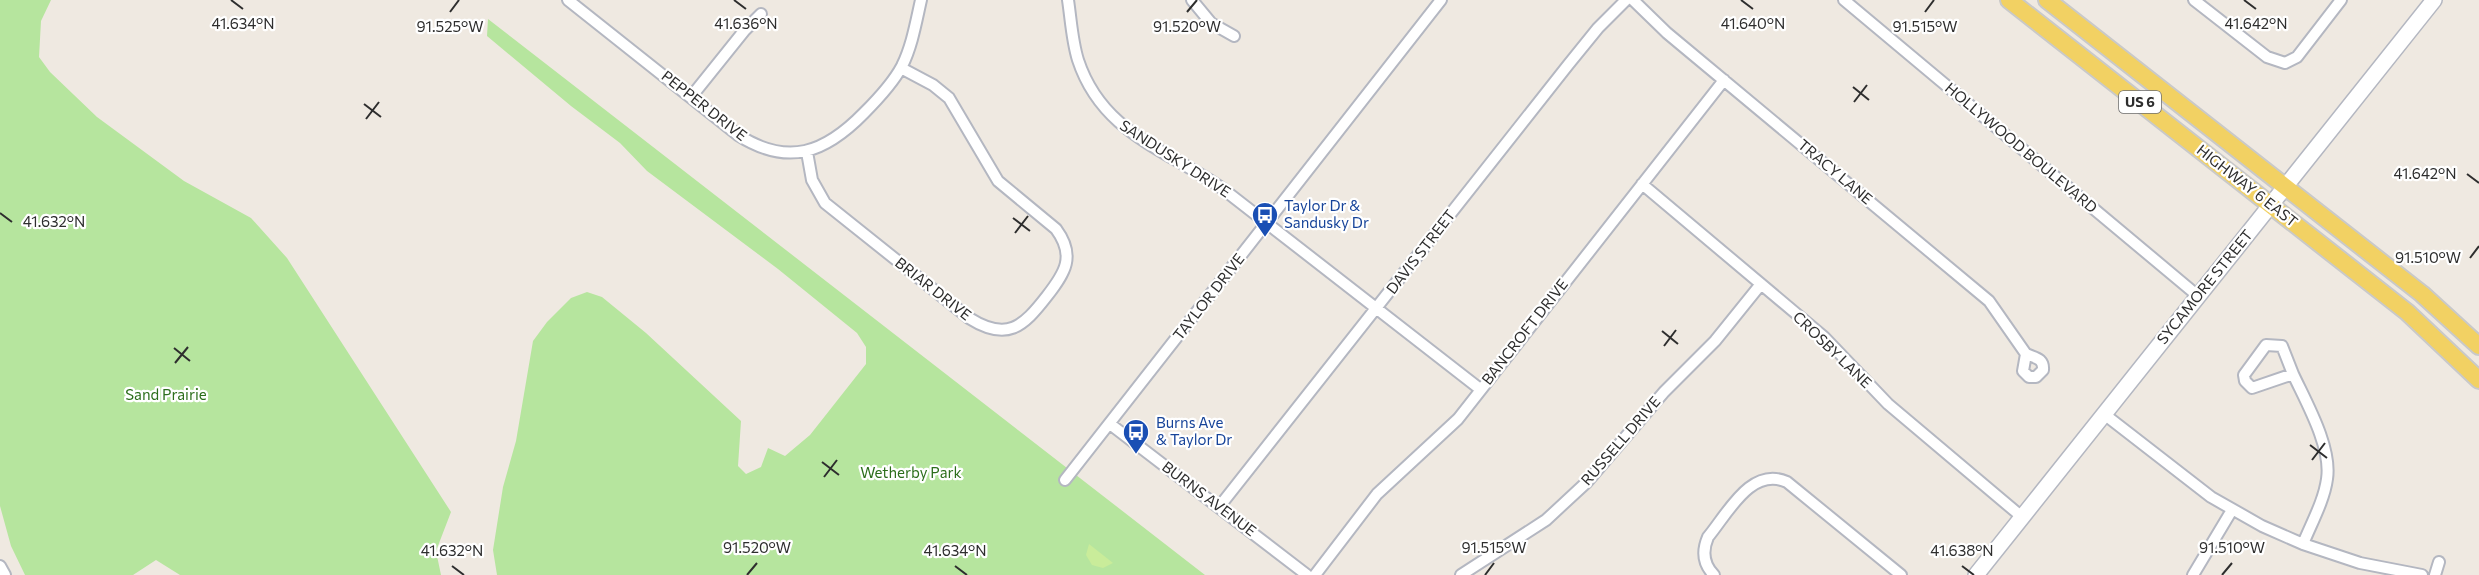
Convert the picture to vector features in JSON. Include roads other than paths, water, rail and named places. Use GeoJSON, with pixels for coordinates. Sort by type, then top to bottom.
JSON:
{"type":"FeatureCollection","features":[{"type":"Feature","properties":{"kind":"main road","name":"HIGHWAY 6 EAST"},"geometry":{"type":"LineString","coordinates":[[2009,0],[2407,312],[2479,380]]}},
{"type":"Feature","properties":{"kind":"main road","name":"HIGHWAY 6 EAST"},"geometry":{"type":"LineString","coordinates":[[2047,0],[2422,294],[2479,346]]}},
{"type":"Feature","properties":{"kind":"street","name":"PEPPER DRIVE"},"geometry":{"type":"LineString","coordinates":[[568,0],[752,143],[780,152],[807,152],[836,139],[888,87],[901,68],[910,48],[921,0]]}},
{"type":"Feature","properties":{"kind":"street","name":"SANDUSKY DRIVE"},"geometry":{"type":"LineString","coordinates":[[1068,0],[1074,42],[1081,67],[1092,91],[1114,119],[1143,141],[1202,174],[1480,389]]}},
{"type":"Feature","properties":{"kind":"street"},"geometry":{"type":"LineString","coordinates":[[1192,0],[1210,23],[1234,36]]}},
{"type":"Feature","properties":{"kind":"street","name":"TAYLOR DRIVE"},"geometry":{"type":"LineString","coordinates":[[1065,480],[1441,0]]}},
{"type":"Feature","properties":{"kind":"street","name":"DAVIS STREET"},"geometry":{"type":"LineString","coordinates":[[1219,507],[1583,46],[1626,0]]}},
{"type":"Feature","properties":{"kind":"street","name":"TRACY LANE"},"geometry":{"type":"LineString","coordinates":[[1633,0],[1667,33],[1989,301],[2026,354]]}},
{"type":"Feature","properties":{"kind":"street","name":"HOLLYWOOD BOULEVARD"},"geometry":{"type":"LineString","coordinates":[[1844,0],[2198,296]]}},
{"type":"Feature","properties":{"kind":"street"},"geometry":{"type":"LineString","coordinates":[[2194,0],[2266,57],[2278,62],[2291,62],[2297,57],[2341,0]]}},
{"type":"Feature","properties":{"kind":"street","name":"SYCAMORE STREET"},"geometry":{"type":"LineString","coordinates":[[1976,575],[2433,0]]}},
{"type":"Feature","properties":{"kind":"street"},"geometry":{"type":"LineString","coordinates":[[691,97],[744,31],[761,14]]}},
{"type":"Feature","properties":{"kind":"street","name":"BRIAR DRIVE"},"geometry":{"type":"LineString","coordinates":[[807,152],[812,180],[825,203],[969,318],[997,330],[1021,325],[1032,316],[1061,278],[1066,265],[1067,255],[1062,237],[1056,229],[998,180],[949,99],[933,85],[901,68]]}},
{"type":"Feature","properties":{"kind":"street","name":"BANCROFT DRIVE"},"geometry":{"type":"LineString","coordinates":[[1315,575],[1366,507],[1450,428],[1724,80]]}},
{"type":"Feature","properties":{"kind":"street","name":"CROSBY LANE"},"geometry":{"type":"LineString","coordinates":[[1642,184],[1824,337],[1888,404],[2022,516]]}},
{"type":"Feature","properties":{"kind":"street","name":"RUSSELL DRIVE"},"geometry":{"type":"LineString","coordinates":[[1461,575],[1546,520],[1587,482],[1664,392],[1702,356],[1761,284]]}},
{"type":"Feature","properties":{"kind":"street"},"geometry":{"type":"LineString","coordinates":[[2293,374],[2253,388],[2244,378],[2266,345],[2282,346],[2319,435],[2327,466],[2326,485],[2303,544]]}},
{"type":"Feature","properties":{"kind":"street"},"geometry":{"type":"LineString","coordinates":[[2104,414],[2211,497],[2232,510],[2303,544],[2360,563],[2422,575]]}},
{"type":"Feature","properties":{"kind":"street","name":"BURNS AVENUE"},"geometry":{"type":"LineString","coordinates":[[1110,424],[1307,575]]}},
{"type":"Feature","properties":{"kind":"street"},"geometry":{"type":"LineString","coordinates":[[1714,575],[1705,561],[1704,545],[1708,537],[1750,486],[1761,479],[1770,477],[1787,482],[1901,575]]}},
{"type":"Feature","properties":{"kind":"street"},"geometry":{"type":"LineString","coordinates":[[2193,575],[2232,510]]}},
{"type":"Feature","properties":{"kind":"street"},"geometry":{"type":"LineString","coordinates":[[2435,575],[2439,562]]}},
{"type":"Feature","properties":{"kind":"street"},"geometry":{"type":"LineString","coordinates":[[0,566],[5,575]]}},
{"type":"Feature","properties":{"kind":"place","name":"Taylor Dr & Sandusky Dr"},"geometry":{"type":"Point","coordinates":[1265,238]}},
{"type":"Feature","properties":{"kind":"place","name":"Burns Ave & Taylor Dr"},"geometry":{"type":"Point","coordinates":[1136,455]}},
{"type":"Feature","properties":{"kind":"park label","name":"Sand Prairie"},"geometry":{"type":"Point","coordinates":[166,395]}},
{"type":"Feature","properties":{"kind":"park label","name":"Wetherby Park"},"geometry":{"type":"Point","coordinates":[911,473]}}]}
